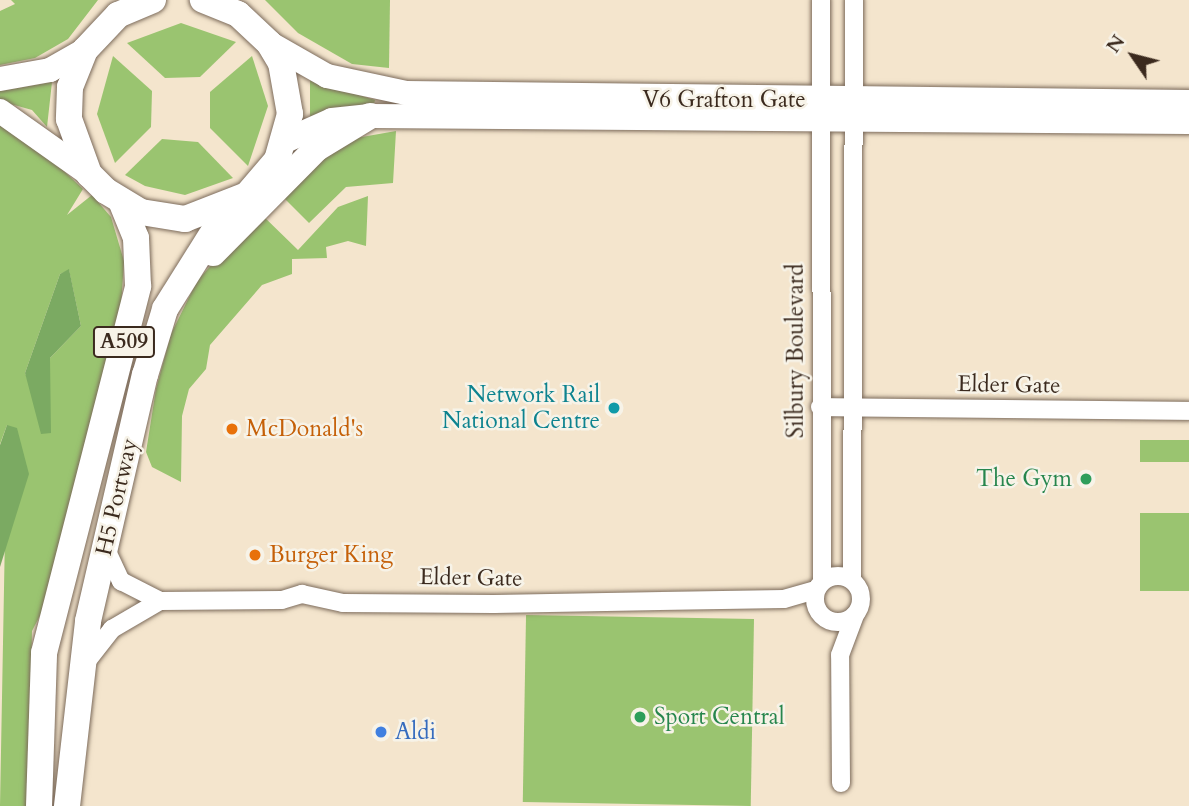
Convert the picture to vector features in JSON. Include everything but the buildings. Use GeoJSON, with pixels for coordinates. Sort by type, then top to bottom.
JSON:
{"type":"FeatureCollection","features":[{"type":"Feature","properties":{"kind":"main road","name":"A509"},"geometry":{"type":"LineString","coordinates":[[103,187],[69,119],[70,87],[85,50],[123,8],[153,0]]}},
{"type":"Feature","properties":{"kind":"main road"},"geometry":{"type":"LineString","coordinates":[[203,0],[252,25],[289,91],[285,141],[277,176]]}},
{"type":"Feature","properties":{"kind":"main road"},"geometry":{"type":"LineString","coordinates":[[277,176],[370,116]]}},
{"type":"Feature","properties":{"kind":"main road","name":"H5 Portway"},"geometry":{"type":"LineString","coordinates":[[67,806],[80,671],[145,374],[182,278],[243,204],[277,176]]}},
{"type":"Feature","properties":{"kind":"main road"},"geometry":{"type":"LineString","coordinates":[[103,187],[186,219],[243,204]]}},
{"type":"Feature","properties":{"kind":"main road","name":"H5 Portway"},"geometry":{"type":"LineString","coordinates":[[39,806],[44,653],[138,286],[136,238],[103,187]]}},
{"type":"Feature","properties":{"kind":"street","name":"Silbury Boulevard"},"geometry":{"type":"LineString","coordinates":[[821,2],[819,585],[823,616]]}},
{"type":"Feature","properties":{"kind":"street"},"geometry":{"type":"LineString","coordinates":[[841,783],[840,655],[861,595],[852,580],[855,407],[854,2]]}},
{"type":"Feature","properties":{"kind":"street","name":"V6 Grafton Gate"},"geometry":{"type":"LineString","coordinates":[[252,25],[327,76],[376,89],[768,111]]}},
{"type":"Feature","properties":{"kind":"street"},"geometry":{"type":"LineString","coordinates":[[0,79],[50,70],[85,50]]}},
{"type":"Feature","properties":{"kind":"street","name":"V6 Grafton Gate"},"geometry":{"type":"LineString","coordinates":[[285,141],[332,120],[370,116],[914,111],[1189,102]]}},
{"type":"Feature","properties":{"kind":"street"},"geometry":{"type":"LineString","coordinates":[[0,111],[103,187]]}},
{"type":"Feature","properties":{"kind":"street","name":"V6 Grafton Gate"},"geometry":{"type":"LineString","coordinates":[[914,111],[1189,122]]}},
{"type":"Feature","properties":{"kind":"street","name":"Elder Gate"},"geometry":{"type":"LineString","coordinates":[[820,407],[1189,411]]}},
{"type":"Feature","properties":{"kind":"street","name":"Elder Gate"},"geometry":{"type":"LineString","coordinates":[[105,547],[121,581],[160,601]]}},
{"type":"Feature","properties":{"kind":"street","name":"Elder Gate"},"geometry":{"type":"LineString","coordinates":[[80,671],[112,629],[160,601],[302,594],[343,603],[784,598],[819,585],[852,580]]}},
{"type":"Feature","properties":{"kind":"street","name":"Elder Gate"},"geometry":{"type":"LineString","coordinates":[[784,598],[823,616]]}},
{"type":"Feature","properties":{"kind":"street"},"geometry":{"type":"LineString","coordinates":[[840,655],[823,616],[855,615]]}},
{"type":"Feature","properties":{"kind":"green space"},"geometry":{"type":"Polygon","coordinates":[[[11,0],[98,0],[68,39],[35,58],[0,65],[0,11],[15,4],[11,0]]]}},
{"type":"Feature","properties":{"kind":"green space"},"geometry":{"type":"Polygon","coordinates":[[[265,0],[390,0],[389,68],[352,64],[298,33],[265,0]]]}},
{"type":"Feature","properties":{"kind":"green space"},"geometry":{"type":"Polygon","coordinates":[[[181,23],[236,42],[200,77],[165,78],[127,43],[181,23]]]}},
{"type":"Feature","properties":{"kind":"green space"},"geometry":{"type":"Polygon","coordinates":[[[113,56],[152,91],[151,127],[115,163],[97,114],[113,56]]]}},
{"type":"Feature","properties":{"kind":"green space"},"geometry":{"type":"Polygon","coordinates":[[[252,56],[268,106],[248,166],[210,128],[210,92],[252,56]]]}},
{"type":"Feature","properties":{"kind":"green space"},"geometry":{"type":"Polygon","coordinates":[[[310,80],[375,100],[374,104],[310,121],[310,80]]]}},
{"type":"Feature","properties":{"kind":"green space"},"geometry":{"type":"Polygon","coordinates":[[[52,82],[47,127],[32,110],[0,101],[0,91],[52,82]]]}},
{"type":"Feature","properties":{"kind":"green space"},"geometry":{"type":"Polygon","coordinates":[[[0,111],[83,189],[67,215],[92,195],[111,217],[124,261],[117,368],[60,577],[32,631],[28,806],[0,806],[7,425],[0,444],[0,111]],[[69,270],[60,274],[25,373],[50,433],[50,358],[81,326],[69,270]]]}},
{"type":"Feature","properties":{"kind":"green space"},"geometry":{"type":"Polygon","coordinates":[[[396,131],[393,183],[346,187],[309,223],[283,197],[345,140],[396,131]]]}},
{"type":"Feature","properties":{"kind":"green space"},"geometry":{"type":"Polygon","coordinates":[[[162,139],[198,142],[233,178],[185,195],[145,186],[125,175],[162,139]]]}},
{"type":"Feature","properties":{"kind":"green space"},"geometry":{"type":"Polygon","coordinates":[[[368,196],[366,246],[348,241],[326,247],[327,258],[292,259],[292,274],[262,285],[210,345],[206,369],[189,389],[182,416],[181,482],[152,467],[146,452],[156,389],[171,334],[197,281],[259,212],[298,250],[338,207],[368,196]]]}},
{"type":"Feature","properties":{"kind":"green space"},"geometry":{"type":"Polygon","coordinates":[[[69,269],[81,326],[50,358],[51,433],[41,434],[25,373],[60,274],[69,269]]]}},
{"type":"Feature","properties":{"kind":"green space"},"geometry":{"type":"Polygon","coordinates":[[[7,425],[17,428],[29,474],[0,567],[0,445],[7,425]]]}},
{"type":"Feature","properties":{"kind":"green space"},"geometry":{"type":"Polygon","coordinates":[[[1140,440],[1189,440],[1189,462],[1140,462],[1140,440]]]}},
{"type":"Feature","properties":{"kind":"green space"},"geometry":{"type":"Polygon","coordinates":[[[1140,513],[1189,513],[1189,591],[1140,591],[1140,513]]]}},
{"type":"Feature","properties":{"kind":"green space","name":"Sport Central"},"geometry":{"type":"Polygon","coordinates":[[[526,615],[754,619],[751,806],[523,802],[526,615]]]}},
{"type":"Feature","properties":{"kind":"place","name":"Network Rail National Centre"},"geometry":{"type":"Point","coordinates":[614,408]}},
{"type":"Feature","properties":{"kind":"place","name":"McDonald's"},"geometry":{"type":"Point","coordinates":[232,429]}},
{"type":"Feature","properties":{"kind":"place","name":"The Gym"},"geometry":{"type":"Point","coordinates":[1086,479]}},
{"type":"Feature","properties":{"kind":"place","name":"Burger King"},"geometry":{"type":"Point","coordinates":[255,555]}},
{"type":"Feature","properties":{"kind":"place","name":"Sport Central"},"geometry":{"type":"Point","coordinates":[640,717]}},
{"type":"Feature","properties":{"kind":"place","name":"Aldi"},"geometry":{"type":"Point","coordinates":[381,732]}}]}
